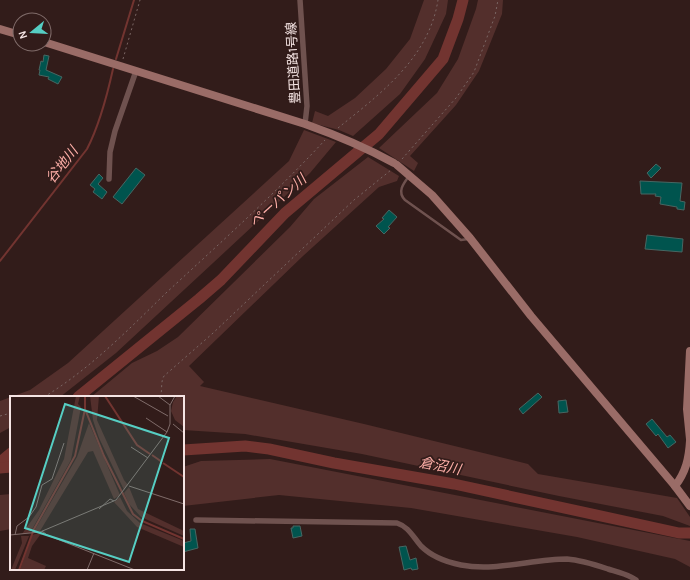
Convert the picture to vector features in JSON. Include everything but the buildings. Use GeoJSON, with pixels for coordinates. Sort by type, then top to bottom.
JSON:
{"type":"FeatureCollection","features":[{"type":"Feature","properties":{"kind":"street","name":"豊田道路1号線"},"geometry":{"type":"LineString","coordinates":[[300,0],[307,106],[305,124]]}},
{"type":"Feature","properties":{"kind":"street"},"geometry":{"type":"LineString","coordinates":[[0,29],[12,33]]}},
{"type":"Feature","properties":{"kind":"street"},"geometry":{"type":"LineString","coordinates":[[52,44],[334,134],[369,149],[395,164],[432,195],[470,238],[535,321],[675,486],[690,506]]}},
{"type":"Feature","properties":{"kind":"street"},"geometry":{"type":"LineString","coordinates":[[110,179],[110,152],[115,131],[136,71]]}},
{"type":"Feature","properties":{"kind":"street"},"geometry":{"type":"LineString","coordinates":[[675,486],[685,470],[689,455],[690,440],[687,409],[690,351]]}},
{"type":"Feature","properties":{"kind":"street"},"geometry":{"type":"LineString","coordinates":[[196,520],[398,522],[404,525],[427,551],[433,556],[444,561],[473,566],[525,564],[568,559],[629,575],[636,580]]}},
{"type":"Feature","properties":{"kind":"lane"},"geometry":{"type":"LineString","coordinates":[[409,176],[401,189],[402,196],[405,200],[461,240],[470,238]]}},
{"type":"Feature","properties":{"kind":"path"},"geometry":{"type":"LineString","coordinates":[[121,66],[140,0]]}},
{"type":"Feature","properties":{"kind":"path"},"geometry":{"type":"LineString","coordinates":[[46,396],[62,386],[101,354],[308,158],[403,71],[415,55],[426,36],[432,23],[438,0]]}},
{"type":"Feature","properties":{"kind":"path"},"geometry":{"type":"LineString","coordinates":[[160,396],[161,381],[164,376],[218,329],[354,200],[395,164],[456,98],[474,72],[495,16],[498,0]]}},
{"type":"Feature","properties":{"kind":"path"},"geometry":{"type":"LineString","coordinates":[[0,416],[10,413]]}},
{"type":"Feature","properties":{"kind":"shaded area"},"geometry":{"type":"Polygon","coordinates":[[[424,0],[448,0],[446,14],[425,59],[400,94],[353,136],[339,130],[312,123],[315,111],[328,116],[355,98],[386,69],[410,39],[424,0]]]}},
{"type":"Feature","properties":{"kind":"shaded area"},"geometry":{"type":"Polygon","coordinates":[[[478,0],[503,0],[502,14],[479,71],[456,105],[410,156],[418,163],[414,171],[379,148],[437,93],[458,59],[478,0]]]}},
{"type":"Feature","properties":{"kind":"shaded area"},"geometry":{"type":"Polygon","coordinates":[[[304,130],[336,142],[310,173],[116,353],[61,396],[14,396],[30,390],[68,363],[289,161],[304,130]]]}},
{"type":"Feature","properties":{"kind":"shaded area"},"geometry":{"type":"Polygon","coordinates":[[[368,157],[399,176],[397,181],[379,187],[303,256],[189,366],[204,382],[200,386],[528,464],[538,474],[677,498],[690,517],[690,526],[663,516],[559,496],[362,454],[245,434],[184,430],[184,396],[92,396],[132,363],[157,351],[178,337],[290,227],[314,199],[368,157]]]}},
{"type":"Feature","properties":{"kind":"shaded area"},"geometry":{"type":"Polygon","coordinates":[[[10,397],[10,428],[0,433],[0,401],[10,397]]]}},
{"type":"Feature","properties":{"kind":"shaded area"},"geometry":{"type":"Polygon","coordinates":[[[270,459],[690,541],[690,567],[675,559],[577,537],[411,508],[279,495],[184,506],[184,467],[201,461],[270,459]]]}},
{"type":"Feature","properties":{"kind":"shaded area"},"geometry":{"type":"Polygon","coordinates":[[[10,494],[10,529],[0,531],[0,495],[10,494]]]}},
{"type":"Feature","properties":{"kind":"waterway","name":"谷地川"},"geometry":{"type":"LineString","coordinates":[[116,59],[134,0]]}},
{"type":"Feature","properties":{"kind":"waterway","name":"ペーパン川"},"geometry":{"type":"LineString","coordinates":[[79,396],[221,280],[285,213],[379,134],[443,59],[458,19],[463,0]]}},
{"type":"Feature","properties":{"kind":"waterway","name":"谷地川"},"geometry":{"type":"LineString","coordinates":[[0,261],[87,149],[106,100],[113,69]]}},
{"type":"Feature","properties":{"kind":"waterway","name":"倉沼川"},"geometry":{"type":"LineString","coordinates":[[184,450],[245,446],[269,449],[334,463],[454,484],[679,533],[690,533]]}},
{"type":"Feature","properties":{"kind":"waterway","name":"ペーパン川"},"geometry":{"type":"LineString","coordinates":[[0,462],[10,454]]}},
{"type":"Feature","properties":{"kind":"waterway","name":"倉沼川"},"geometry":{"type":"LineString","coordinates":[[0,468],[10,467]]}}]}
